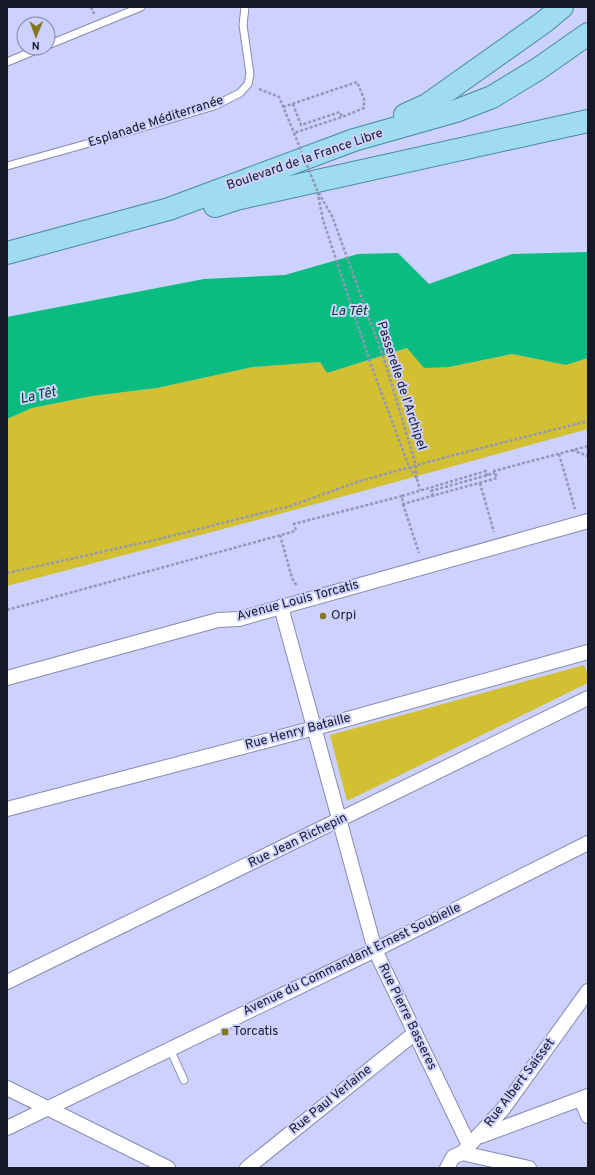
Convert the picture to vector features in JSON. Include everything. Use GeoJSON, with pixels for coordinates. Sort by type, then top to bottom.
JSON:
{"type":"FeatureCollection","features":[{"type":"Feature","properties":{"kind":"main road"},"geometry":{"type":"LineString","coordinates":[[354,140],[427,105],[544,22],[562,7]]}},
{"type":"Feature","properties":{"kind":"main road","name":"Boulevard de la France Libre"},"geometry":{"type":"LineString","coordinates":[[7,253],[169,208],[354,140],[456,111],[492,97],[538,69],[588,34]]}},
{"type":"Feature","properties":{"kind":"main road"},"geometry":{"type":"LineString","coordinates":[[236,199],[364,151],[438,128],[488,108],[535,84],[588,49]]}},
{"type":"Feature","properties":{"kind":"main road","name":"Boulevard de la France Libre"},"geometry":{"type":"LineString","coordinates":[[7,267],[236,199],[588,121]]}},
{"type":"Feature","properties":{"kind":"street","name":"Avenue Louis Torcatis"},"geometry":{"type":"LineString","coordinates":[[7,678],[218,620],[239,619],[584,523]]}},
{"type":"Feature","properties":{"kind":"street","name":"Rue Pierre Basseres"},"geometry":{"type":"LineString","coordinates":[[281,607],[375,950],[470,1145]]}},
{"type":"Feature","properties":{"kind":"street","name":"Rue Henry Bataille"},"geometry":{"type":"LineString","coordinates":[[7,809],[314,728],[588,652]]}},
{"type":"Feature","properties":{"kind":"street","name":"Rue Jean Richepin"},"geometry":{"type":"LineString","coordinates":[[7,982],[588,698]]}},
{"type":"Feature","properties":{"kind":"street","name":"Avenue du Commandant Ernest Soubielle"},"geometry":{"type":"LineString","coordinates":[[7,1128],[375,950],[588,844]]}},
{"type":"Feature","properties":{"kind":"street","name":"Rue Albert Saisset"},"geometry":{"type":"LineString","coordinates":[[447,1168],[453,1157],[470,1145],[503,1109],[588,991]]}},
{"type":"Feature","properties":{"kind":"street","name":"Rue Paul Verlaine"},"geometry":{"type":"LineString","coordinates":[[247,1168],[415,1033]]}},
{"type":"Feature","properties":{"kind":"street"},"geometry":{"type":"LineString","coordinates":[[7,1088],[168,1168]]}},
{"type":"Feature","properties":{"kind":"street"},"geometry":{"type":"LineString","coordinates":[[470,1145],[584,1098],[588,1116]]}},
{"type":"Feature","properties":{"kind":"street"},"geometry":{"type":"LineString","coordinates":[[470,1145],[529,1168]]}},
{"type":"Feature","properties":{"kind":"lane"},"geometry":{"type":"LineString","coordinates":[[56,42],[141,7]]}},
{"type":"Feature","properties":{"kind":"lane"},"geometry":{"type":"LineString","coordinates":[[245,7],[243,25],[250,74],[248,84]]}},
{"type":"Feature","properties":{"kind":"lane"},"geometry":{"type":"LineString","coordinates":[[7,62],[22,56]]}},
{"type":"Feature","properties":{"kind":"lane","name":"Esplanade Méditerranée"},"geometry":{"type":"LineString","coordinates":[[7,166],[214,106],[240,93],[248,84]]}},
{"type":"Feature","properties":{"kind":"lane"},"geometry":{"type":"LineString","coordinates":[[170,1048],[184,1080]]}},
{"type":"Feature","properties":{"kind":"path"},"geometry":{"type":"LineString","coordinates":[[248,84],[279,97],[284,107],[357,82],[364,99],[364,108],[294,133]]}},
{"type":"Feature","properties":{"kind":"path"},"geometry":{"type":"LineString","coordinates":[[293,104],[301,125],[340,112],[342,117]]}},
{"type":"Feature","properties":{"kind":"path","name":"Passerelle de l'Archipel"},"geometry":{"type":"LineString","coordinates":[[284,107],[317,190],[332,216],[385,362],[415,462],[420,490]]}},
{"type":"Feature","properties":{"kind":"path","name":"Passerelle de l'Archipel"},"geometry":{"type":"LineString","coordinates":[[317,190],[324,220],[371,365],[408,464],[417,479]]}},
{"type":"Feature","properties":{"kind":"path"},"geometry":{"type":"LineString","coordinates":[[7,573],[155,540],[290,506],[360,481],[588,421]]}},
{"type":"Feature","properties":{"kind":"path"},"geometry":{"type":"LineString","coordinates":[[433,496],[431,491],[487,476],[495,473],[494,471],[588,446]]}},
{"type":"Feature","properties":{"kind":"path"},"geometry":{"type":"LineString","coordinates":[[572,450],[588,456]]}},
{"type":"Feature","properties":{"kind":"path"},"geometry":{"type":"LineString","coordinates":[[559,454],[584,523]]}},
{"type":"Feature","properties":{"kind":"path"},"geometry":{"type":"LineString","coordinates":[[7,610],[280,535],[296,530],[294,524],[402,496],[486,471],[487,476]]}},
{"type":"Feature","properties":{"kind":"path"},"geometry":{"type":"LineString","coordinates":[[404,504],[497,478],[495,473]]}},
{"type":"Feature","properties":{"kind":"path"},"geometry":{"type":"LineString","coordinates":[[480,483],[498,546]]}},
{"type":"Feature","properties":{"kind":"path"},"geometry":{"type":"LineString","coordinates":[[402,496],[423,567]]}},
{"type":"Feature","properties":{"kind":"path"},"geometry":{"type":"LineString","coordinates":[[280,535],[292,578]]}},
{"type":"Feature","properties":{"kind":"shaded area"},"geometry":{"type":"Polygon","coordinates":[[[407,348],[449,367],[512,354],[566,365],[588,358],[588,429],[272,516],[7,586],[7,419],[32,408],[92,396],[157,388],[253,367],[320,362],[327,373],[407,348]]]}},
{"type":"Feature","properties":{"kind":"shaded area"},"geometry":{"type":"Polygon","coordinates":[[[584,665],[588,674],[588,683],[347,801],[330,735],[584,665]]]}},
{"type":"Feature","properties":{"kind":"water","name":"La Têt"},"geometry":{"type":"Polygon","coordinates":[[[588,252],[588,358],[566,365],[512,354],[449,367],[424,368],[407,348],[327,373],[320,362],[253,367],[157,388],[92,396],[32,408],[7,419],[7,317],[204,279],[285,275],[358,254],[398,253],[429,284],[512,254],[588,252]]]}},
{"type":"Feature","properties":{"kind":"place","name":"Orpi"},"geometry":{"type":"Point","coordinates":[323,616]}},
{"type":"Feature","properties":{"kind":"place","name":"Torcatis"},"geometry":{"type":"Point","coordinates":[225,1032]}}]}
